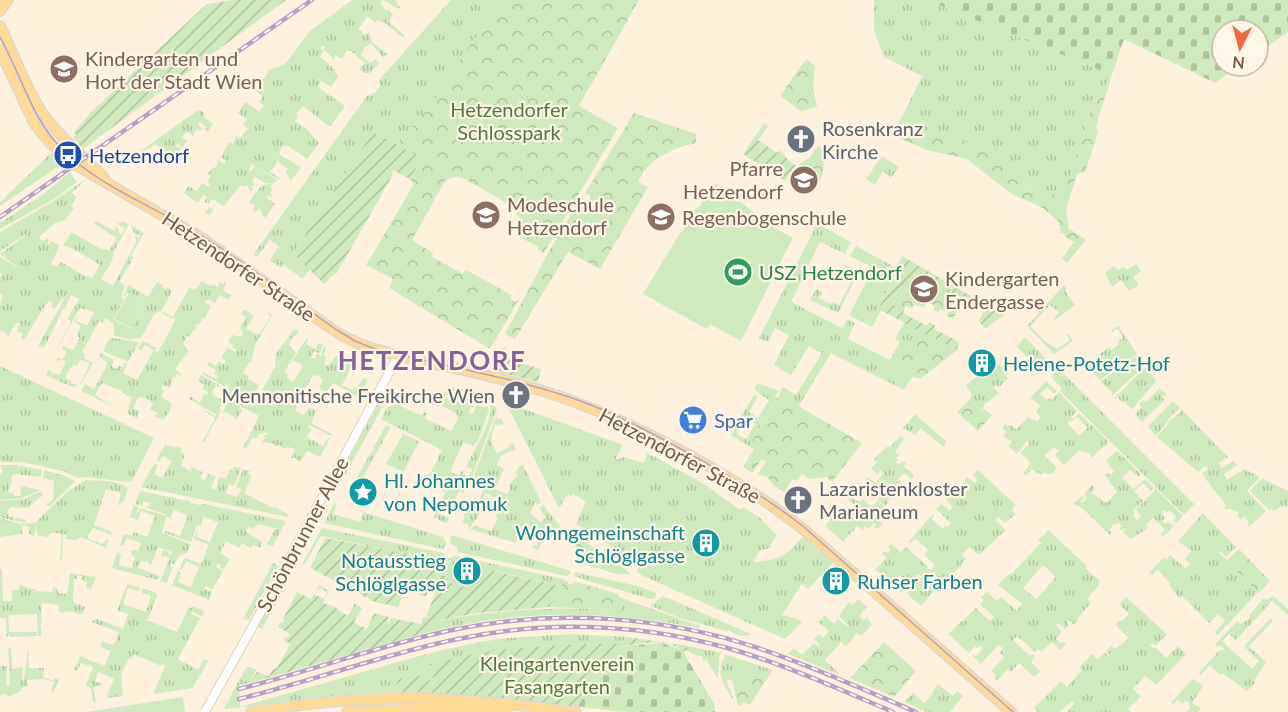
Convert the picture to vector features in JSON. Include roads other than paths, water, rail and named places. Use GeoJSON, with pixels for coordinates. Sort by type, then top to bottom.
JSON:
{"type":"FeatureCollection","features":[{"type":"Feature","properties":{"kind":"main road"},"geometry":{"type":"LineString","coordinates":[[0,11],[8,0]]}},
{"type":"Feature","properties":{"kind":"main road","name":"Hetzendorfer Straße"},"geometry":{"type":"LineString","coordinates":[[0,26],[47,119],[72,148],[111,186]]}},
{"type":"Feature","properties":{"kind":"main road","name":"Hetzendorfer Straße"},"geometry":{"type":"LineString","coordinates":[[0,50],[25,107],[44,137],[73,164],[203,238],[342,336],[366,347],[519,384],[590,406],[641,430],[729,478],[776,508],[803,529],[1011,712]]}},
{"type":"Feature","properties":{"kind":"main road"},"geometry":{"type":"LineString","coordinates":[[251,712],[310,703],[414,698],[507,712]]}},
{"type":"Feature","properties":{"kind":"main road"},"geometry":{"type":"LineString","coordinates":[[347,712],[426,710],[441,703],[480,701],[576,712]]}},
{"type":"Feature","properties":{"kind":"street","name":"Schönbrunner Allee"},"geometry":{"type":"LineString","coordinates":[[206,712],[398,356]]}},
{"type":"Feature","properties":{"kind":"street"},"geometry":{"type":"LineString","coordinates":[[414,698],[426,710]]}},
{"type":"Feature","properties":{"kind":"street"},"geometry":{"type":"LineString","coordinates":[[441,703],[452,712]]}},
{"type":"Feature","properties":{"kind":"tram line"},"geometry":{"type":"LineString","coordinates":[[0,37],[48,133],[72,159],[106,183],[215,244],[355,341],[375,349],[503,378],[578,400],[643,429],[729,476],[804,527],[1013,712]]}},
{"type":"Feature","properties":{"kind":"railway"},"geometry":{"type":"LineString","coordinates":[[0,217],[312,0]]}},
{"type":"Feature","properties":{"kind":"railway"},"geometry":{"type":"LineString","coordinates":[[239,689],[402,642],[457,629],[533,619],[611,619],[687,629],[761,649],[820,671],[916,712]]}},
{"type":"Feature","properties":{"kind":"railway"},"geometry":{"type":"LineString","coordinates":[[239,699],[430,645],[493,633],[564,627],[636,630],[707,643],[799,672],[893,712]]}},
{"type":"Feature","properties":{"kind":"place","name":"Kindergarten und Hort der Stadt Wien"},"geometry":{"type":"Point","coordinates":[64,69]}},
{"type":"Feature","properties":{"kind":"place","name":"Rosenkranz Kirche"},"geometry":{"type":"Point","coordinates":[801,139]}},
{"type":"Feature","properties":{"kind":"place","name":"Hetzendorf"},"geometry":{"type":"Point","coordinates":[68,155]}},
{"type":"Feature","properties":{"kind":"place","name":"Pfarre Hetzendorf"},"geometry":{"type":"Point","coordinates":[804,180]}},
{"type":"Feature","properties":{"kind":"place","name":"Modeschule Hetzendorf"},"geometry":{"type":"Point","coordinates":[486,215]}},
{"type":"Feature","properties":{"kind":"place","name":"Regenbogenschule"},"geometry":{"type":"Point","coordinates":[661,217]}},
{"type":"Feature","properties":{"kind":"place","name":"USZ Hetzendorf"},"geometry":{"type":"Point","coordinates":[738,272]}},
{"type":"Feature","properties":{"kind":"place","name":"Kindergarten Endergasse"},"geometry":{"type":"Point","coordinates":[924,289]}},
{"type":"Feature","properties":{"kind":"place","name":"Helene-Potetz-Hof"},"geometry":{"type":"Point","coordinates":[982,363]}},
{"type":"Feature","properties":{"kind":"place","name":"Mennonitische Freikirche Wien"},"geometry":{"type":"Point","coordinates":[516,395]}},
{"type":"Feature","properties":{"kind":"place","name":"Spar"},"geometry":{"type":"Point","coordinates":[693,420]}},
{"type":"Feature","properties":{"kind":"place","name":"Hl. Johannes von Nepomuk"},"geometry":{"type":"Point","coordinates":[363,492]}},
{"type":"Feature","properties":{"kind":"place","name":"Lazaristenkloster Marianeum"},"geometry":{"type":"Point","coordinates":[798,500]}},
{"type":"Feature","properties":{"kind":"place","name":"Wohngemeinschaft Schlöglgasse"},"geometry":{"type":"Point","coordinates":[706,543]}},
{"type":"Feature","properties":{"kind":"place","name":"Notausstieg Schlöglgasse"},"geometry":{"type":"Point","coordinates":[467,571]}},
{"type":"Feature","properties":{"kind":"place","name":"Ruhser Farben"},"geometry":{"type":"Point","coordinates":[836,581]}},
{"type":"Feature","properties":{"kind":"district","name":"HETZENDORF"},"geometry":{"type":"Point","coordinates":[432,360]}},
{"type":"Feature","properties":{"kind":"park label","name":"Hetzendorfer Schlosspark"},"geometry":{"type":"Point","coordinates":[509,120]}},
{"type":"Feature","properties":{"kind":"park label","name":"Kleingartenverein Fasangarten"},"geometry":{"type":"Point","coordinates":[557,674]}}]}
